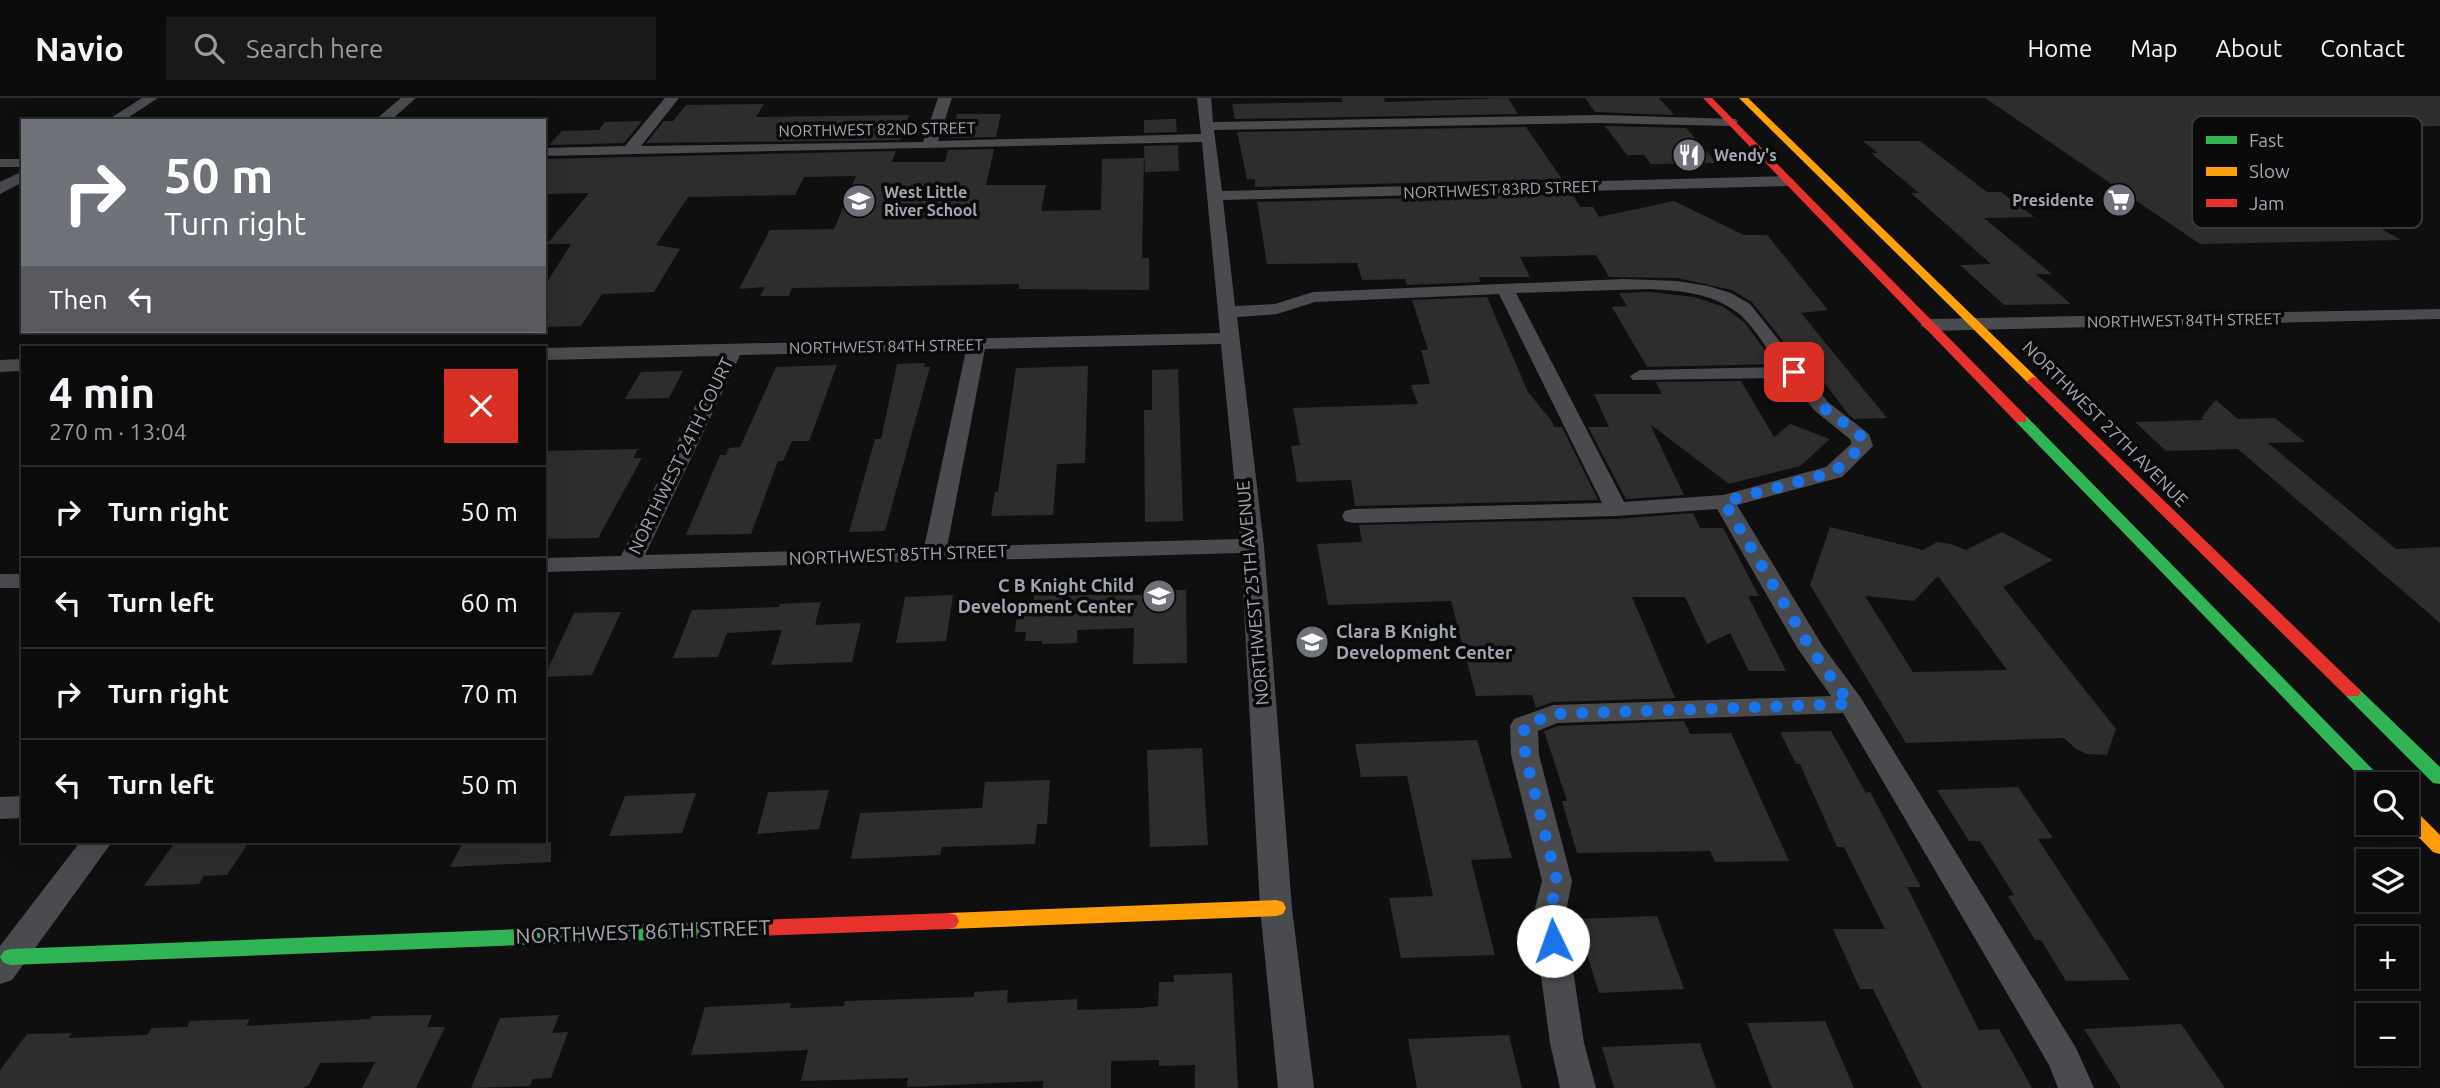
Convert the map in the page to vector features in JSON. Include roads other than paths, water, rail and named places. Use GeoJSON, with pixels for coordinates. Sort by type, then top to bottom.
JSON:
{"type":"FeatureCollection","features":[{"type":"Feature","properties":{"kind":"main road","name":"NORTHWEST 27TH AVENUE"},"geometry":{"type":"LineString","coordinates":[[1743,98],[2440,778]]}},
{"type":"Feature","properties":{"kind":"main road"},"geometry":{"type":"LineString","coordinates":[[1711,102],[1763,117]]}},
{"type":"Feature","properties":{"kind":"main road"},"geometry":{"type":"LineString","coordinates":[[1711,102],[2366,772]]}},
{"type":"Feature","properties":{"kind":"main road"},"geometry":{"type":"LineString","coordinates":[[1731,122],[1762,131],[1794,163],[1820,173]]}},
{"type":"Feature","properties":{"kind":"main road"},"geometry":{"type":"LineString","coordinates":[[1787,181],[1839,192]]}},
{"type":"Feature","properties":{"kind":"main road"},"geometry":{"type":"LineString","coordinates":[[2419,826],[2440,847]]}},
{"type":"Feature","properties":{"kind":"main road","name":"NORTHWEST 86TH STREET"},"geometry":{"type":"LineString","coordinates":[[6,964],[1276,908]]}},
{"type":"Feature","properties":{"kind":"street"},"geometry":{"type":"LineString","coordinates":[[116,119],[151,98]]}},
{"type":"Feature","properties":{"kind":"street"},"geometry":{"type":"LineString","coordinates":[[383,119],[409,98]]}},
{"type":"Feature","properties":{"kind":"street"},"geometry":{"type":"LineString","coordinates":[[630,150],[672,98]]}},
{"type":"Feature","properties":{"kind":"street"},"geometry":{"type":"LineString","coordinates":[[929,146],[945,98]]}},
{"type":"Feature","properties":{"kind":"street","name":"NORTHWEST 25TH AVENUE"},"geometry":{"type":"LineString","coordinates":[[1204,98],[1252,546],[1276,908],[1296,1088]]}},
{"type":"Feature","properties":{"kind":"street","name":"NORTHWEST 82ND STREET"},"geometry":{"type":"LineString","coordinates":[[546,152],[929,146],[1209,132],[1599,119],[1731,122]]}},
{"type":"Feature","properties":{"kind":"street"},"geometry":{"type":"LineString","coordinates":[[0,163],[21,163]]}},
{"type":"Feature","properties":{"kind":"street"},"geometry":{"type":"LineString","coordinates":[[0,189],[21,176]]}},
{"type":"Feature","properties":{"kind":"street","name":"NORTHWEST 83RD STREET"},"geometry":{"type":"LineString","coordinates":[[1215,196],[1787,181]]}},
{"type":"Feature","properties":{"kind":"street"},"geometry":{"type":"LineString","coordinates":[[1226,312],[1277,309],[1313,297],[1505,288],[1648,285],[1709,293],[1736,303],[1744,309],[1821,406],[1862,438],[1862,446],[1834,472],[1724,502],[1616,509],[1353,516]]}},
{"type":"Feature","properties":{"kind":"street"},"geometry":{"type":"LineString","coordinates":[[1505,288],[1616,509]]}},
{"type":"Feature","properties":{"kind":"street","name":"NORTHWEST 84TH STREET"},"geometry":{"type":"LineString","coordinates":[[1929,325],[2440,314]]}},
{"type":"Feature","properties":{"kind":"street","name":"NORTHWEST 84TH STREET"},"geometry":{"type":"LineString","coordinates":[[546,354],[1228,338]]}},
{"type":"Feature","properties":{"kind":"street"},"geometry":{"type":"LineString","coordinates":[[933,554],[977,344]]}},
{"type":"Feature","properties":{"kind":"street","name":"NORTHWEST 24TH COURT"},"geometry":{"type":"LineString","coordinates":[[629,563],[733,349]]}},
{"type":"Feature","properties":{"kind":"street"},"geometry":{"type":"LineString","coordinates":[[0,366],[21,365]]}},
{"type":"Feature","properties":{"kind":"street"},"geometry":{"type":"LineString","coordinates":[[1640,376],[1794,372]]}},
{"type":"Feature","properties":{"kind":"street"},"geometry":{"type":"LineString","coordinates":[[1724,502],[1811,649],[1850,704],[2064,1059],[2076,1088]]}},
{"type":"Feature","properties":{"kind":"street","name":"NORTHWEST 85TH STREET"},"geometry":{"type":"LineString","coordinates":[[546,565],[1252,546]]}},
{"type":"Feature","properties":{"kind":"street"},"geometry":{"type":"LineString","coordinates":[[0,582],[21,581]]}},
{"type":"Feature","properties":{"kind":"street"},"geometry":{"type":"LineString","coordinates":[[1578,1088],[1567,1043],[1549,916],[1557,881],[1525,755],[1524,726],[1553,714],[1850,704]]}},
{"type":"Feature","properties":{"kind":"street"},"geometry":{"type":"LineString","coordinates":[[0,808],[21,807]]}},
{"type":"Feature","properties":{"kind":"street"},"geometry":{"type":"LineString","coordinates":[[6,964],[96,843]]}},
{"type":"Feature","properties":{"kind":"place","name":"Wendy's"},"geometry":{"type":"Point","coordinates":[1689,155]}},
{"type":"Feature","properties":{"kind":"place","name":"Presidente"},"geometry":{"type":"Point","coordinates":[2119,200]}},
{"type":"Feature","properties":{"kind":"place","name":"West Little River School"},"geometry":{"type":"Point","coordinates":[859,201]}},
{"type":"Feature","properties":{"kind":"place","name":"C B Knight Child Development Center"},"geometry":{"type":"Point","coordinates":[1159,596]}},
{"type":"Feature","properties":{"kind":"place","name":"Clara B Knight Development Center"},"geometry":{"type":"Point","coordinates":[1312,642]}}]}
